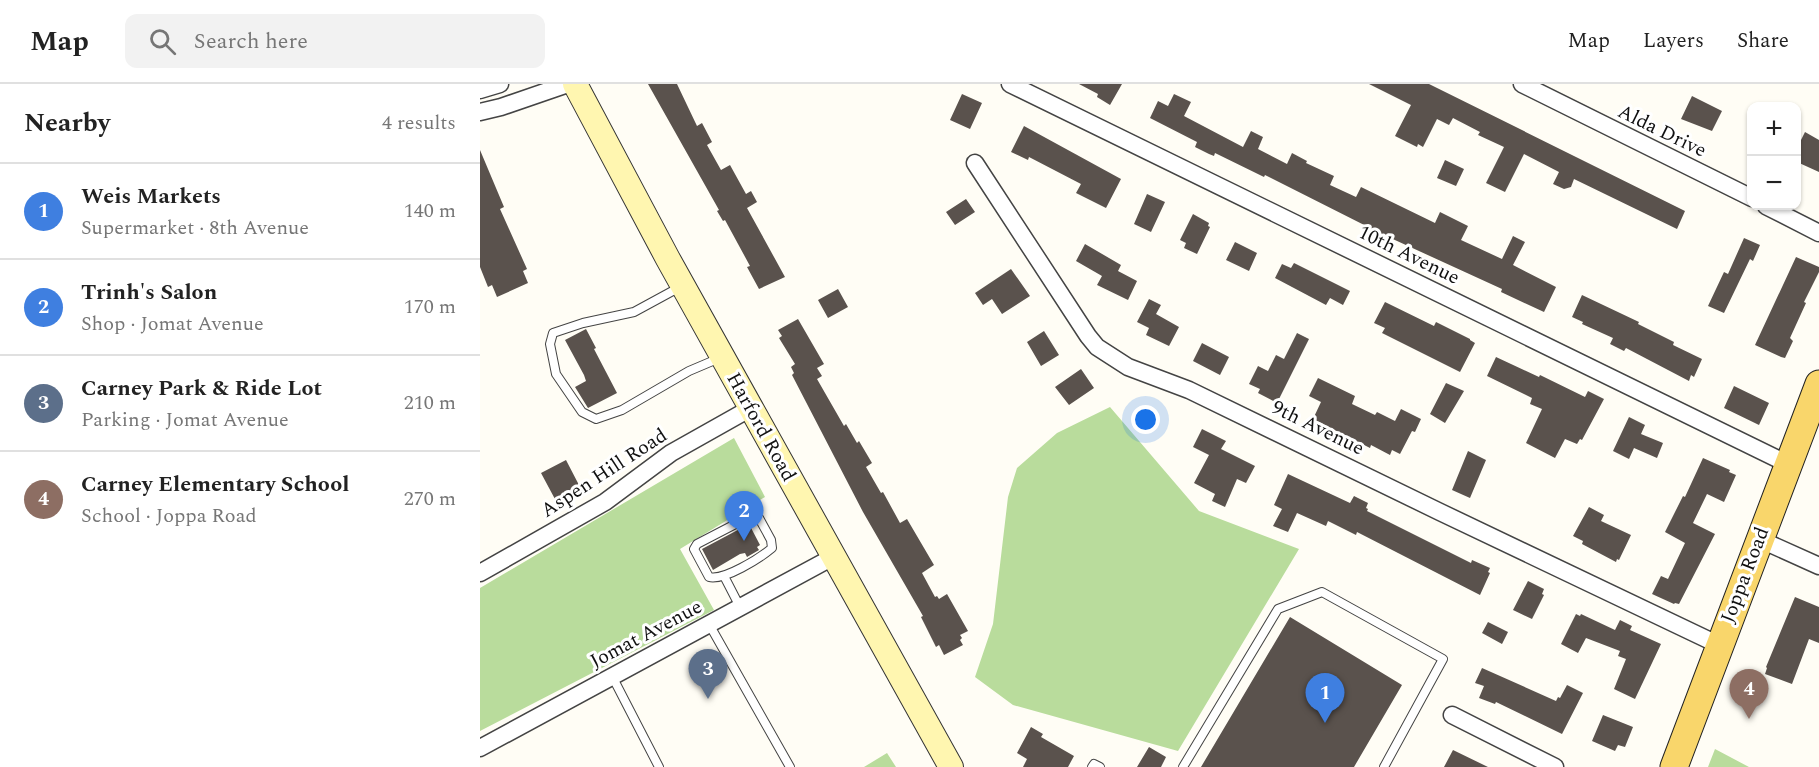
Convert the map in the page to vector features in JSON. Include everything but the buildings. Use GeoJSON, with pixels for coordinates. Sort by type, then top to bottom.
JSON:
{"type":"FeatureCollection","features":[{"type":"Feature","properties":{"kind":"main road","name":"Harford Road"},"geometry":{"type":"LineString","coordinates":[[575,84],[722,357],[951,767]]}},
{"type":"Feature","properties":{"kind":"main road","name":"Joppa Road"},"geometry":{"type":"LineString","coordinates":[[1674,767],[1819,384]]}},
{"type":"Feature","properties":{"kind":"street"},"geometry":{"type":"LineString","coordinates":[[480,90],[500,84]]}},
{"type":"Feature","properties":{"kind":"street"},"geometry":{"type":"LineString","coordinates":[[480,112],[568,84]]}},
{"type":"Feature","properties":{"kind":"street","name":"10th Avenue"},"geometry":{"type":"LineString","coordinates":[[1010,84],[1788,465]]}},
{"type":"Feature","properties":{"kind":"street","name":"Alda Drive"},"geometry":{"type":"LineString","coordinates":[[1521,84],[1747,196]]}},
{"type":"Feature","properties":{"kind":"street","name":"9th Avenue"},"geometry":{"type":"LineString","coordinates":[[975,163],[1088,336],[1097,347],[1116,360],[1128,367],[1189,390],[1719,645]]}},
{"type":"Feature","properties":{"kind":"street"},"geometry":{"type":"LineString","coordinates":[[1774,210],[1819,233]]}},
{"type":"Feature","properties":{"kind":"street","name":"Aspen Hill Road"},"geometry":{"type":"LineString","coordinates":[[480,573],[605,502],[671,453],[751,408]]}},
{"type":"Feature","properties":{"kind":"street"},"geometry":{"type":"LineString","coordinates":[[1759,539],[1819,566]]}},
{"type":"Feature","properties":{"kind":"street","name":"Jomat Avenue"},"geometry":{"type":"LineString","coordinates":[[480,748],[833,556]]}},
{"type":"Feature","properties":{"kind":"street"},"geometry":{"type":"LineString","coordinates":[[1452,715],[1555,767]]}},
{"type":"Feature","properties":{"kind":"lane"},"geometry":{"type":"LineString","coordinates":[[683,285],[634,312],[583,323],[553,333],[549,344],[556,374],[582,412],[596,419],[622,410],[689,371],[722,357]]}},
{"type":"Feature","properties":{"kind":"lane"},"geometry":{"type":"LineString","coordinates":[[749,517],[759,518],[771,540],[771,548],[765,554],[724,576],[714,578],[709,576],[696,555],[694,549],[697,544],[749,517]]}},
{"type":"Feature","properties":{"kind":"lane"},"geometry":{"type":"LineString","coordinates":[[724,576],[740,607]]}},
{"type":"Feature","properties":{"kind":"lane"},"geometry":{"type":"LineString","coordinates":[[1183,767],[1278,609],[1322,592],[1443,659],[1384,767]]}},
{"type":"Feature","properties":{"kind":"lane"},"geometry":{"type":"LineString","coordinates":[[709,624],[790,767]]}},
{"type":"Feature","properties":{"kind":"lane"},"geometry":{"type":"LineString","coordinates":[[612,676],[659,767]]}},
{"type":"Feature","properties":{"kind":"lane"},"geometry":{"type":"LineString","coordinates":[[1092,767],[1094,764],[1100,767]]}},
{"type":"Feature","properties":{"kind":"green space"},"geometry":{"type":"Polygon","coordinates":[[[1110,407],[1199,511],[1299,549],[1178,751],[1013,705],[975,677],[993,624],[1008,497],[1017,468],[1057,433],[1110,407]]]}},
{"type":"Feature","properties":{"kind":"green space"},"geometry":{"type":"Polygon","coordinates":[[[734,438],[765,497],[680,549],[714,610],[480,731],[480,588],[734,438]]]}},
{"type":"Feature","properties":{"kind":"green space"},"geometry":{"type":"Polygon","coordinates":[[[1715,749],[1749,767],[1708,767],[1715,749]]]}},
{"type":"Feature","properties":{"kind":"green space"},"geometry":{"type":"Polygon","coordinates":[[[887,753],[896,767],[864,767],[887,753]]]}},
{"type":"Feature","properties":{"kind":"place","name":"Trinh's Salon"},"geometry":{"type":"Point","coordinates":[744,541]}},
{"type":"Feature","properties":{"kind":"place","name":"Carney Park & Ride Lot"},"geometry":{"type":"Point","coordinates":[708,699]}},
{"type":"Feature","properties":{"kind":"place","name":"Carney Elementary School"},"geometry":{"type":"Point","coordinates":[1749,719]}},
{"type":"Feature","properties":{"kind":"place","name":"Weis Markets"},"geometry":{"type":"Point","coordinates":[1325,723]}}]}
